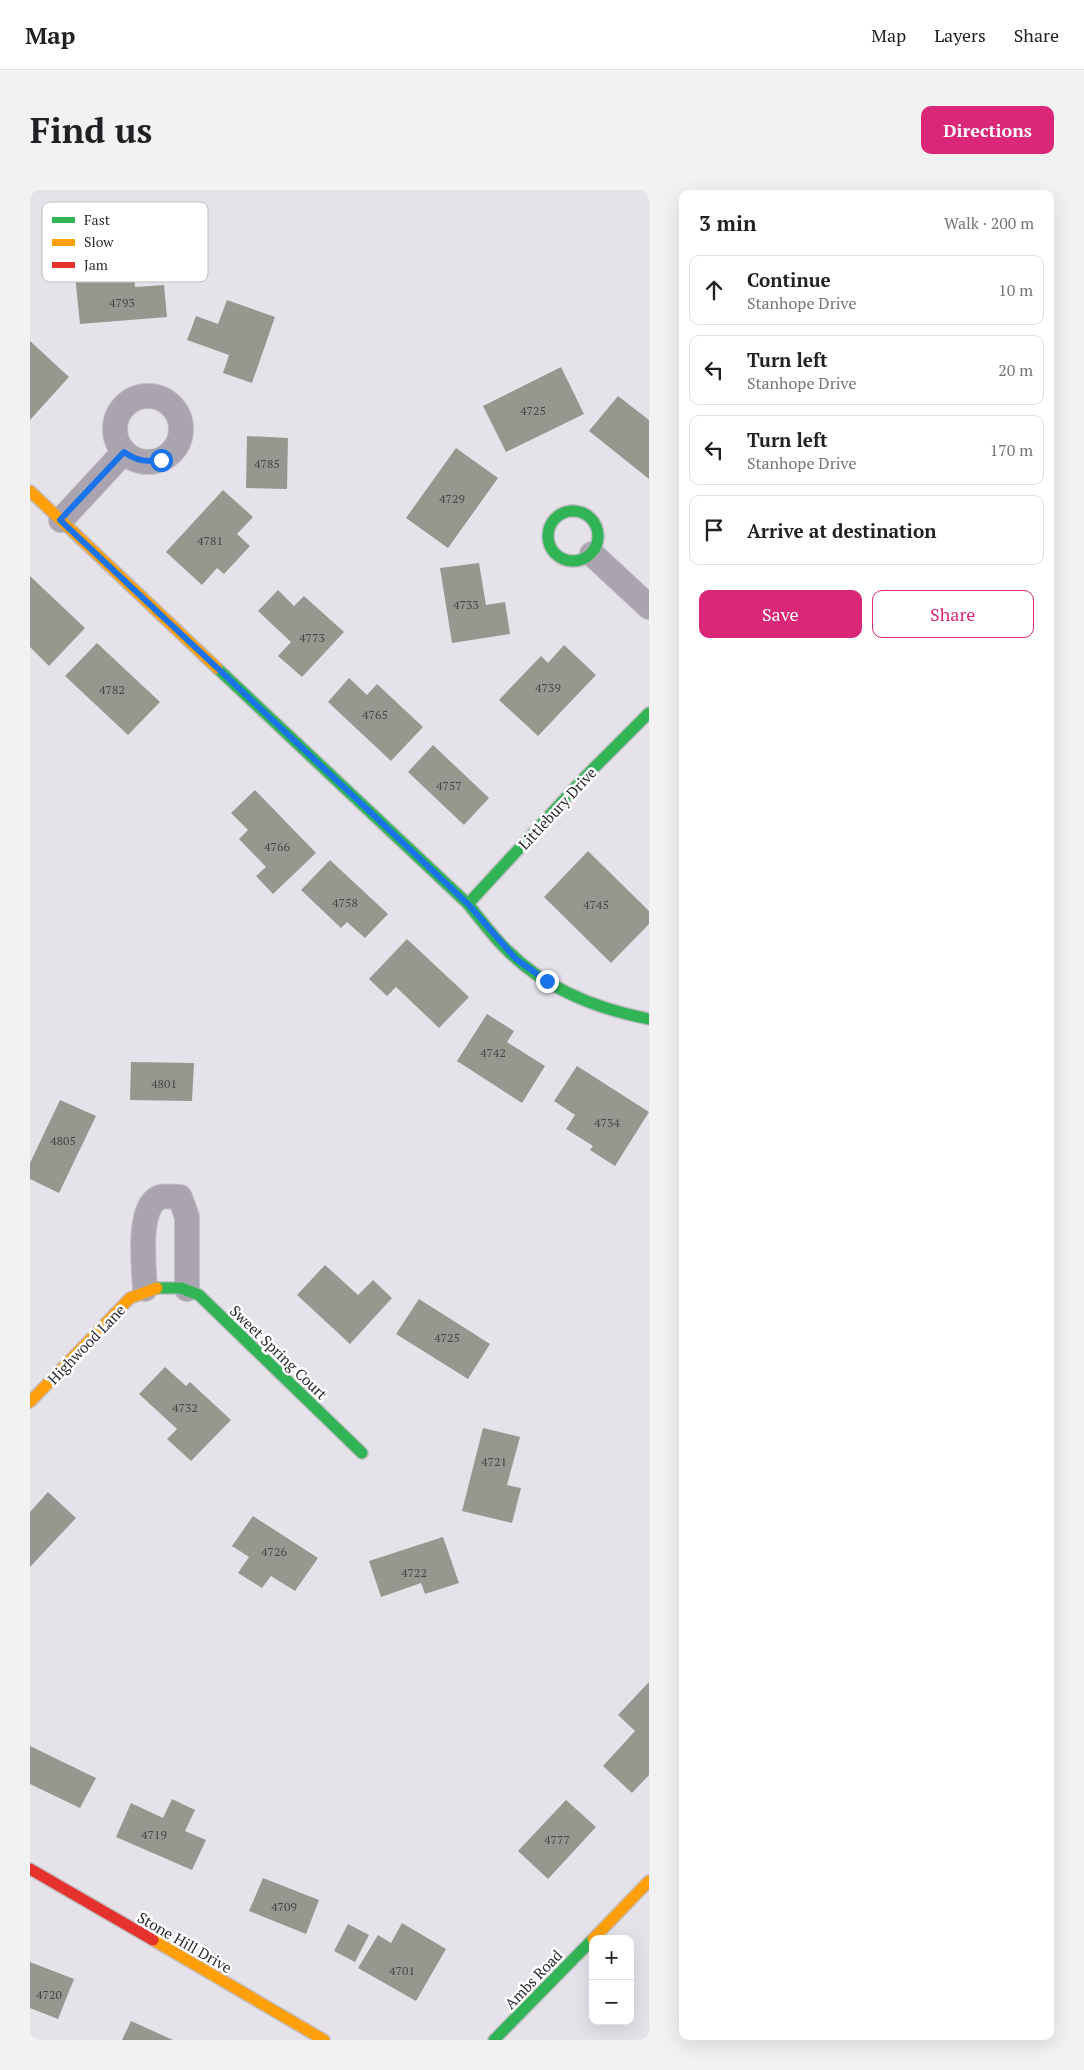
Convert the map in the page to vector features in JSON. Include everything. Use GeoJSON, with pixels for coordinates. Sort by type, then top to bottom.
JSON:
{"type":"FeatureCollection","features":[{"type":"Feature","properties":{"kind":"street"},"geometry":{"type":"LineString","coordinates":[[60,520],[124,452]]}},
{"type":"Feature","properties":{"kind":"street"},"geometry":{"type":"LineString","coordinates":[[30,491],[468,904],[516,959],[547,981],[581,999],[626,1015],[649,1019]]}},
{"type":"Feature","properties":{"kind":"street"},"geometry":{"type":"LineString","coordinates":[[573,511],[582,512],[595,522],[599,538],[592,554],[579,561],[571,562],[556,556],[548,540],[551,523],[557,517],[573,511]]}},
{"type":"Feature","properties":{"kind":"street"},"geometry":{"type":"LineString","coordinates":[[592,554],[649,607]]}},
{"type":"Feature","properties":{"kind":"street","name":"Littlebury Drive"},"geometry":{"type":"LineString","coordinates":[[468,904],[585,777],[649,713]]}},
{"type":"Feature","properties":{"kind":"street"},"geometry":{"type":"LineString","coordinates":[[166,1196],[180,1197],[187,1217],[178,1287],[144,1289],[144,1229],[147,1214],[155,1200],[166,1196]]}},
{"type":"Feature","properties":{"kind":"street","name":"Sweet Spring Court"},"geometry":{"type":"LineString","coordinates":[[178,1287],[199,1295],[362,1453]]}},
{"type":"Feature","properties":{"kind":"street","name":"Highwood Lane"},"geometry":{"type":"LineString","coordinates":[[30,1402],[130,1298],[144,1289]]}},
{"type":"Feature","properties":{"kind":"street","name":"Stone Hill Drive"},"geometry":{"type":"LineString","coordinates":[[30,1870],[324,2040]]}},
{"type":"Feature","properties":{"kind":"street","name":"Ambs Road"},"geometry":{"type":"LineString","coordinates":[[597,1935],[649,1882]]}},
{"type":"Feature","properties":{"kind":"street","name":"Ambs Road"},"geometry":{"type":"LineString","coordinates":[[494,2040],[589,1943]]}},
{"type":"Feature","properties":{"kind":"building"},"geometry":{"type":"Polygon","coordinates":[[[76,282],[135,282],[135,287],[164,285],[167,317],[80,324],[76,282]]]}},
{"type":"Feature","properties":{"kind":"building"},"geometry":{"type":"Polygon","coordinates":[[[227,300],[275,317],[252,383],[223,373],[229,355],[187,340],[196,316],[218,324],[227,300]]]}},
{"type":"Feature","properties":{"kind":"building"},"geometry":{"type":"Polygon","coordinates":[[[30,341],[69,377],[30,420],[30,341]]]}},
{"type":"Feature","properties":{"kind":"building"},"geometry":{"type":"Polygon","coordinates":[[[561,367],[584,414],[506,452],[483,406],[561,367]]]}},
{"type":"Feature","properties":{"kind":"building"},"geometry":{"type":"Polygon","coordinates":[[[618,396],[649,420],[649,479],[589,431],[618,396]]]}},
{"type":"Feature","properties":{"kind":"building"},"geometry":{"type":"Polygon","coordinates":[[[247,436],[288,438],[287,489],[246,488],[247,436]]]}},
{"type":"Feature","properties":{"kind":"building"},"geometry":{"type":"Polygon","coordinates":[[[456,448],[498,478],[448,548],[406,518],[456,448]]]}},
{"type":"Feature","properties":{"kind":"building"},"geometry":{"type":"Polygon","coordinates":[[[223,490],[253,517],[237,534],[250,546],[224,574],[217,568],[202,585],[166,552],[223,490]]]}},
{"type":"Feature","properties":{"kind":"building"},"geometry":{"type":"Polygon","coordinates":[[[479,563],[486,605],[505,602],[510,634],[452,643],[440,568],[479,563]]]}},
{"type":"Feature","properties":{"kind":"building"},"geometry":{"type":"Polygon","coordinates":[[[30,576],[85,628],[49,666],[30,647],[30,576]]]}},
{"type":"Feature","properties":{"kind":"building"},"geometry":{"type":"Polygon","coordinates":[[[278,590],[294,606],[304,596],[344,632],[302,677],[278,656],[291,642],[258,611],[278,590]]]}},
{"type":"Feature","properties":{"kind":"building"},"geometry":{"type":"Polygon","coordinates":[[[97,643],[160,702],[128,735],[65,676],[97,643]]]}},
{"type":"Feature","properties":{"kind":"building"},"geometry":{"type":"Polygon","coordinates":[[[564,645],[596,675],[538,736],[499,700],[541,656],[548,663],[564,645]]]}},
{"type":"Feature","properties":{"kind":"building"},"geometry":{"type":"Polygon","coordinates":[[[349,678],[367,695],[377,684],[423,727],[391,761],[328,702],[349,678]]]}},
{"type":"Feature","properties":{"kind":"building"},"geometry":{"type":"Polygon","coordinates":[[[433,745],[489,798],[464,825],[408,772],[433,745]]]}},
{"type":"Feature","properties":{"kind":"building"},"geometry":{"type":"Polygon","coordinates":[[[255,790],[316,853],[273,894],[256,876],[266,867],[239,839],[248,830],[231,813],[255,790]]]}},
{"type":"Feature","properties":{"kind":"building"},"geometry":{"type":"Polygon","coordinates":[[[588,851],[649,911],[649,924],[611,963],[544,897],[588,851]]]}},
{"type":"Feature","properties":{"kind":"building"},"geometry":{"type":"Polygon","coordinates":[[[330,860],[388,914],[365,938],[347,922],[341,928],[301,890],[330,860]]]}},
{"type":"Feature","properties":{"kind":"building"},"geometry":{"type":"Polygon","coordinates":[[[407,939],[469,997],[439,1028],[396,987],[387,996],[369,979],[407,939]]]}},
{"type":"Feature","properties":{"kind":"building"},"geometry":{"type":"Polygon","coordinates":[[[487,1014],[514,1031],[507,1042],[545,1066],[522,1103],[457,1061],[487,1014]]]}},
{"type":"Feature","properties":{"kind":"building"},"geometry":{"type":"Polygon","coordinates":[[[131,1062],[194,1063],[192,1101],[130,1100],[131,1062]]]}},
{"type":"Feature","properties":{"kind":"building"},"geometry":{"type":"Polygon","coordinates":[[[577,1066],[649,1112],[615,1166],[590,1150],[593,1146],[566,1129],[575,1115],[554,1101],[577,1066]]]}},
{"type":"Feature","properties":{"kind":"building"},"geometry":{"type":"Polygon","coordinates":[[[60,1100],[96,1116],[59,1193],[30,1179],[30,1163],[60,1100]]]}},
{"type":"Feature","properties":{"kind":"building"},"geometry":{"type":"Polygon","coordinates":[[[325,1265],[358,1295],[373,1280],[392,1298],[350,1344],[297,1295],[325,1265]]]}},
{"type":"Feature","properties":{"kind":"building"},"geometry":{"type":"Polygon","coordinates":[[[419,1299],[490,1344],[468,1379],[396,1334],[419,1299]]]}},
{"type":"Feature","properties":{"kind":"building"},"geometry":{"type":"Polygon","coordinates":[[[165,1367],[186,1386],[190,1382],[231,1420],[191,1461],[167,1439],[177,1429],[139,1394],[165,1367]]]}},
{"type":"Feature","properties":{"kind":"building"},"geometry":{"type":"Polygon","coordinates":[[[483,1428],[520,1437],[507,1485],[521,1488],[512,1523],[462,1511],[483,1428]]]}},
{"type":"Feature","properties":{"kind":"building"},"geometry":{"type":"Polygon","coordinates":[[[48,1492],[76,1518],[30,1567],[30,1512],[48,1492]]]}},
{"type":"Feature","properties":{"kind":"building"},"geometry":{"type":"Polygon","coordinates":[[[253,1516],[318,1558],[295,1591],[271,1576],[262,1588],[238,1573],[249,1557],[232,1546],[253,1516]]]}},
{"type":"Feature","properties":{"kind":"building"},"geometry":{"type":"Polygon","coordinates":[[[443,1537],[459,1583],[425,1594],[421,1583],[381,1597],[369,1561],[443,1537]]]}},
{"type":"Feature","properties":{"kind":"building"},"geometry":{"type":"Polygon","coordinates":[[[649,1682],[649,1775],[632,1793],[603,1766],[635,1731],[618,1715],[649,1682]]]}},
{"type":"Feature","properties":{"kind":"building"},"geometry":{"type":"Polygon","coordinates":[[[30,1746],[96,1778],[80,1808],[30,1784],[30,1746]]]}},
{"type":"Feature","properties":{"kind":"building"},"geometry":{"type":"Polygon","coordinates":[[[172,1799],[195,1810],[185,1831],[206,1840],[192,1870],[116,1837],[131,1803],[163,1818],[172,1799]]]}},
{"type":"Feature","properties":{"kind":"building"},"geometry":{"type":"Polygon","coordinates":[[[566,1800],[596,1827],[548,1879],[518,1851],[566,1800]]]}},
{"type":"Feature","properties":{"kind":"building"},"geometry":{"type":"Polygon","coordinates":[[[263,1878],[319,1900],[306,1934],[249,1911],[263,1878]]]}},
{"type":"Feature","properties":{"kind":"building"},"geometry":{"type":"Polygon","coordinates":[[[402,1923],[446,1949],[416,2001],[358,1968],[378,1935],[391,1943],[402,1923]]]}},
{"type":"Feature","properties":{"kind":"building"},"geometry":{"type":"Polygon","coordinates":[[[348,1924],[369,1935],[355,1962],[334,1951],[348,1924]]]}},
{"type":"Feature","properties":{"kind":"building"},"geometry":{"type":"Polygon","coordinates":[[[30,1962],[74,1979],[58,2019],[30,2008],[30,1962]]]}},
{"type":"Feature","properties":{"kind":"building"},"geometry":{"type":"Polygon","coordinates":[[[131,2021],[173,2040],[122,2040],[131,2021]]]}},
{"type":"Feature","properties":{"kind":"traffic: fast"},"geometry":{"type":"LineString","coordinates":[[568,511],[578,511],[591,518],[598,531],[598,536],[598,541],[591,554],[578,561],[568,561],[559,557],[552,550],[548,541],[548,531],[552,522],[559,515],[568,511]]}},
{"type":"Feature","properties":{"kind":"traffic: fast"},"geometry":{"type":"LineString","coordinates":[[217,668],[468,904],[497,940],[523,964],[556,987],[573,996],[610,1010],[649,1019]]}},
{"type":"Feature","properties":{"kind":"traffic: fast"},"geometry":{"type":"LineString","coordinates":[[468,904],[585,777],[649,713]]}},
{"type":"Feature","properties":{"kind":"traffic: fast"},"geometry":{"type":"LineString","coordinates":[[157,1288],[181,1288],[199,1295],[362,1453]]}},
{"type":"Feature","properties":{"kind":"traffic: fast"},"geometry":{"type":"LineString","coordinates":[[494,2040],[589,1943]]}},
{"type":"Feature","properties":{"kind":"traffic: slow"},"geometry":{"type":"LineString","coordinates":[[30,491],[217,668]]}},
{"type":"Feature","properties":{"kind":"traffic: slow"},"geometry":{"type":"LineString","coordinates":[[30,1402],[130,1298],[157,1288]]}},
{"type":"Feature","properties":{"kind":"traffic: slow"},"geometry":{"type":"LineString","coordinates":[[597,1935],[649,1881]]}},
{"type":"Feature","properties":{"kind":"traffic: slow"},"geometry":{"type":"LineString","coordinates":[[153,1940],[324,2040]]}},
{"type":"Feature","properties":{"kind":"traffic: jam"},"geometry":{"type":"LineString","coordinates":[[30,1869],[153,1940]]}},
{"type":"Feature","properties":{"kind":"route"},"geometry":{"type":"LineString","coordinates":[[161,460],[145,462],[134,459],[124,452],[60,520],[468,904],[516,959],[547,981]]}}]}
